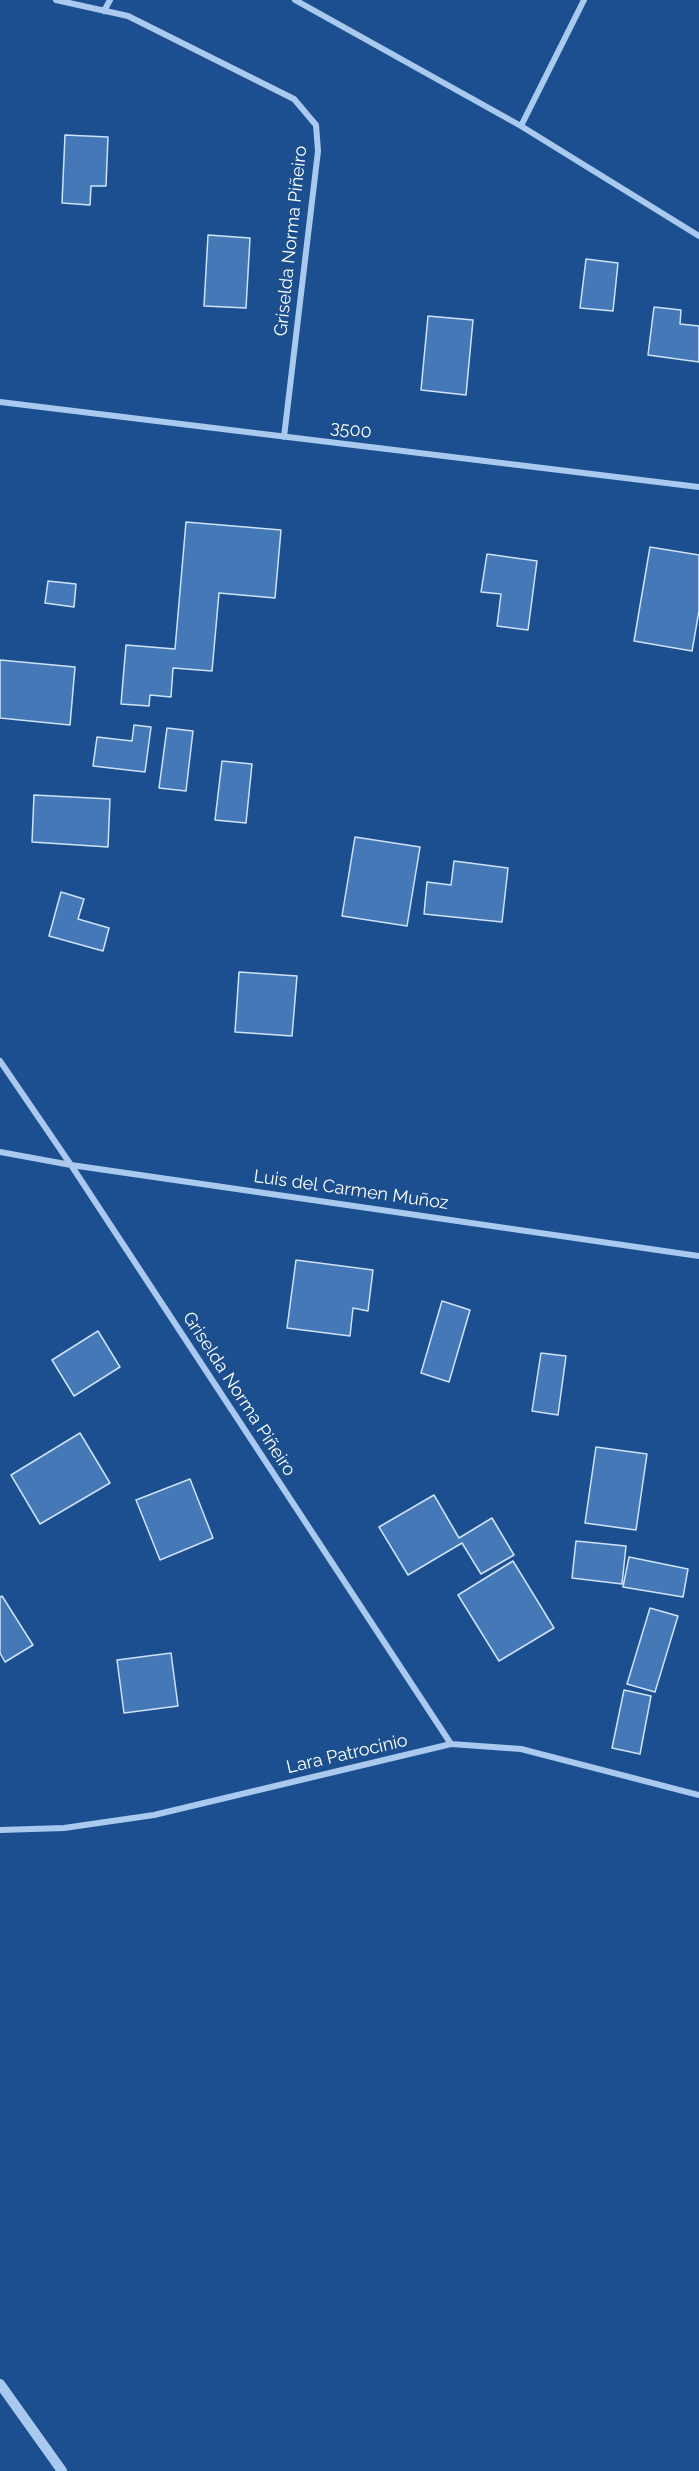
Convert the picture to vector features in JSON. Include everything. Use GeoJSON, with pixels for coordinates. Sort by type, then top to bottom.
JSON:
{"type":"FeatureCollection","features":[{"type":"Feature","properties":{"kind":"street","name":"Griselda Norma Piñeiro"},"geometry":{"type":"LineString","coordinates":[[56,0],[128,16],[294,99],[316,125],[318,151],[284,436]]}},
{"type":"Feature","properties":{"kind":"street"},"geometry":{"type":"LineString","coordinates":[[104,11],[110,0]]}},
{"type":"Feature","properties":{"kind":"street"},"geometry":{"type":"LineString","coordinates":[[295,0],[521,126],[699,236]]}},
{"type":"Feature","properties":{"kind":"street"},"geometry":{"type":"LineString","coordinates":[[521,126],[584,0]]}},
{"type":"Feature","properties":{"kind":"street","name":"3500"},"geometry":{"type":"LineString","coordinates":[[0,402],[699,487]]}},
{"type":"Feature","properties":{"kind":"street","name":"Griselda Norma Piñeiro"},"geometry":{"type":"LineString","coordinates":[[0,1061],[71,1165],[451,1744]]}},
{"type":"Feature","properties":{"kind":"street","name":"Luis del Carmen Muñoz"},"geometry":{"type":"LineString","coordinates":[[0,1152],[71,1165],[699,1256]]}},
{"type":"Feature","properties":{"kind":"street","name":"Lara Patrocinio"},"geometry":{"type":"LineString","coordinates":[[0,1830],[64,1828],[154,1815],[451,1744],[521,1749],[699,1795]]}},
{"type":"Feature","properties":{"kind":"street"},"geometry":{"type":"LineString","coordinates":[[0,2384],[62,2471]]}},
{"type":"Feature","properties":{"kind":"building"},"geometry":{"type":"Polygon","coordinates":[[[65,135],[108,137],[106,186],[91,186],[90,205],[62,203],[65,135]]]}},
{"type":"Feature","properties":{"kind":"building"},"geometry":{"type":"Polygon","coordinates":[[[208,235],[250,238],[246,308],[204,306],[208,235]]]}},
{"type":"Feature","properties":{"kind":"building"},"geometry":{"type":"Polygon","coordinates":[[[586,259],[618,263],[613,311],[580,308],[586,259]]]}},
{"type":"Feature","properties":{"kind":"building"},"geometry":{"type":"Polygon","coordinates":[[[654,307],[681,310],[680,324],[699,326],[699,362],[648,355],[654,307]]]}},
{"type":"Feature","properties":{"kind":"building"},"geometry":{"type":"Polygon","coordinates":[[[428,316],[473,320],[466,395],[421,390],[428,316]]]}},
{"type":"Feature","properties":{"kind":"building"},"geometry":{"type":"Polygon","coordinates":[[[186,522],[281,530],[275,598],[219,593],[212,671],[173,668],[171,697],[150,695],[149,706],[121,704],[126,645],[175,649],[186,522]]]}},
{"type":"Feature","properties":{"kind":"building"},"geometry":{"type":"Polygon","coordinates":[[[650,547],[699,555],[699,611],[692,651],[634,641],[650,547]]]}},
{"type":"Feature","properties":{"kind":"building"},"geometry":{"type":"Polygon","coordinates":[[[487,554],[537,561],[528,630],[497,626],[501,594],[481,592],[487,554]]]}},
{"type":"Feature","properties":{"kind":"building"},"geometry":{"type":"Polygon","coordinates":[[[48,581],[76,584],[74,607],[45,603],[48,581]]]}},
{"type":"Feature","properties":{"kind":"building"},"geometry":{"type":"Polygon","coordinates":[[[0,660],[75,667],[70,725],[0,718],[0,660]]]}},
{"type":"Feature","properties":{"kind":"building"},"geometry":{"type":"Polygon","coordinates":[[[134,725],[151,727],[145,772],[93,766],[97,737],[132,741],[134,725]]]}},
{"type":"Feature","properties":{"kind":"building"},"geometry":{"type":"Polygon","coordinates":[[[167,728],[193,731],[186,791],[159,788],[167,728]]]}},
{"type":"Feature","properties":{"kind":"building"},"geometry":{"type":"Polygon","coordinates":[[[222,761],[252,764],[246,823],[215,820],[222,761]]]}},
{"type":"Feature","properties":{"kind":"building"},"geometry":{"type":"Polygon","coordinates":[[[34,795],[110,799],[108,847],[32,842],[34,795]]]}},
{"type":"Feature","properties":{"kind":"building"},"geometry":{"type":"Polygon","coordinates":[[[355,837],[420,847],[407,926],[342,916],[355,837]]]}},
{"type":"Feature","properties":{"kind":"building"},"geometry":{"type":"Polygon","coordinates":[[[454,861],[508,868],[502,922],[424,914],[427,882],[451,885],[454,861]]]}},
{"type":"Feature","properties":{"kind":"building"},"geometry":{"type":"Polygon","coordinates":[[[61,892],[84,899],[78,919],[109,928],[103,951],[49,936],[61,892]]]}},
{"type":"Feature","properties":{"kind":"building"},"geometry":{"type":"Polygon","coordinates":[[[239,972],[297,976],[292,1036],[235,1032],[239,972]]]}},
{"type":"Feature","properties":{"kind":"building"},"geometry":{"type":"Polygon","coordinates":[[[296,1260],[373,1270],[368,1311],[353,1308],[350,1336],[287,1328],[296,1260]]]}},
{"type":"Feature","properties":{"kind":"building"},"geometry":{"type":"Polygon","coordinates":[[[442,1301],[470,1310],[449,1382],[421,1373],[442,1301]]]}},
{"type":"Feature","properties":{"kind":"building"},"geometry":{"type":"Polygon","coordinates":[[[98,1331],[120,1367],[74,1396],[52,1360],[98,1331]]]}},
{"type":"Feature","properties":{"kind":"building"},"geometry":{"type":"Polygon","coordinates":[[[541,1353],[566,1356],[558,1415],[532,1411],[541,1353]]]}},
{"type":"Feature","properties":{"kind":"building"},"geometry":{"type":"Polygon","coordinates":[[[80,1433],[110,1483],[40,1524],[11,1475],[80,1433]]]}},
{"type":"Feature","properties":{"kind":"building"},"geometry":{"type":"Polygon","coordinates":[[[596,1447],[647,1454],[636,1530],[585,1523],[596,1447]]]}},
{"type":"Feature","properties":{"kind":"building"},"geometry":{"type":"Polygon","coordinates":[[[190,1479],[213,1538],[160,1560],[136,1500],[190,1479]]]}},
{"type":"Feature","properties":{"kind":"building"},"geometry":{"type":"Polygon","coordinates":[[[434,1495],[459,1538],[492,1518],[514,1555],[481,1574],[462,1543],[408,1575],[379,1527],[434,1495]]]}},
{"type":"Feature","properties":{"kind":"building"},"geometry":{"type":"Polygon","coordinates":[[[576,1541],[626,1546],[622,1584],[572,1578],[576,1541]]]}},
{"type":"Feature","properties":{"kind":"building"},"geometry":{"type":"Polygon","coordinates":[[[629,1557],[688,1569],[683,1597],[623,1587],[629,1557]]]}},
{"type":"Feature","properties":{"kind":"building"},"geometry":{"type":"Polygon","coordinates":[[[513,1561],[554,1628],[499,1661],[458,1595],[513,1561]]]}},
{"type":"Feature","properties":{"kind":"building"},"geometry":{"type":"Polygon","coordinates":[[[2,1596],[33,1645],[5,1662],[0,1653],[0,1597],[2,1596]]]}},
{"type":"Feature","properties":{"kind":"building"},"geometry":{"type":"Polygon","coordinates":[[[650,1608],[678,1616],[655,1692],[627,1684],[650,1608]]]}},
{"type":"Feature","properties":{"kind":"building"},"geometry":{"type":"Polygon","coordinates":[[[171,1653],[178,1706],[124,1713],[117,1660],[171,1653]]]}},
{"type":"Feature","properties":{"kind":"building"},"geometry":{"type":"Polygon","coordinates":[[[624,1690],[651,1696],[640,1754],[612,1748],[624,1690]]]}}]}
